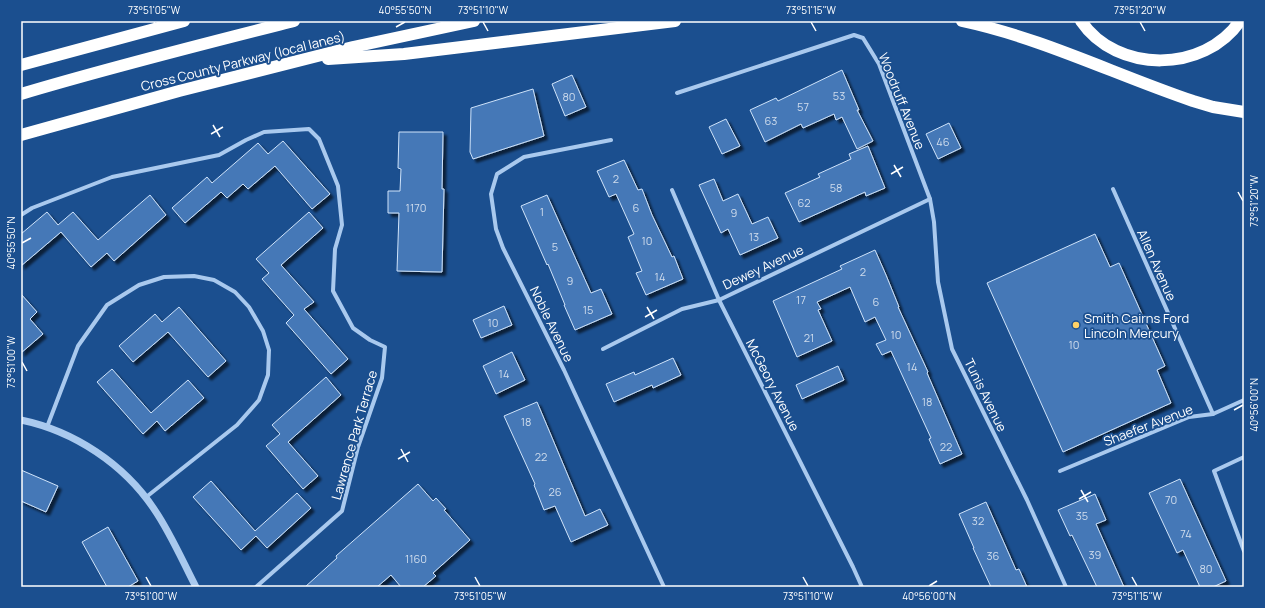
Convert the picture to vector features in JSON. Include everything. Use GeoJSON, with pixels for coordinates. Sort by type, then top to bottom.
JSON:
{"type":"FeatureCollection","features":[{"type":"Feature","properties":{"kind":"highway"},"geometry":{"type":"LineString","coordinates":[[21,65],[184,21]]}},
{"type":"Feature","properties":{"kind":"highway"},"geometry":{"type":"LineString","coordinates":[[21,94],[91,74],[294,21]]}},
{"type":"Feature","properties":{"kind":"highway","name":"Cross County Parkway (local lanes)"},"geometry":{"type":"LineString","coordinates":[[21,136],[179,91],[360,46],[474,21]]}},
{"type":"Feature","properties":{"kind":"highway"},"geometry":{"type":"LineString","coordinates":[[295,62],[404,54],[675,21]]}},
{"type":"Feature","properties":{"kind":"highway"},"geometry":{"type":"LineString","coordinates":[[962,21],[994,28],[1038,42],[1193,101],[1224,109],[1244,112]]}},
{"type":"Feature","properties":{"kind":"highway"},"geometry":{"type":"LineString","coordinates":[[1081,21],[1095,36],[1120,52],[1135,57],[1160,62],[1188,57],[1216,45],[1228,35],[1240,21]]}},
{"type":"Feature","properties":{"kind":"street","name":"Woodruff Avenue"},"geometry":{"type":"LineString","coordinates":[[677,93],[854,35],[863,38],[879,64],[930,199]]}},
{"type":"Feature","properties":{"kind":"street","name":"Lawrence Park Terrace"},"geometry":{"type":"LineString","coordinates":[[21,215],[32,208],[112,177],[219,155],[264,132],[309,129],[320,140],[338,186],[342,225],[335,249],[333,291],[353,328],[370,340],[385,347],[382,378],[358,446],[342,511],[256,587]]}},
{"type":"Feature","properties":{"kind":"street","name":"Noble Avenue"},"geometry":{"type":"LineString","coordinates":[[611,140],[524,158],[497,174],[491,194],[496,229],[504,248],[564,370],[664,587]]}},
{"type":"Feature","properties":{"kind":"street","name":"Allen Avenue"},"geometry":{"type":"LineString","coordinates":[[1113,189],[1213,414]]}},
{"type":"Feature","properties":{"kind":"street","name":"McGeory Avenue"},"geometry":{"type":"LineString","coordinates":[[672,190],[719,300],[862,587]]}},
{"type":"Feature","properties":{"kind":"street","name":"Dewey Avenue"},"geometry":{"type":"LineString","coordinates":[[603,349],[682,309],[719,300],[930,199]]}},
{"type":"Feature","properties":{"kind":"street","name":"Tunis Avenue"},"geometry":{"type":"LineString","coordinates":[[930,199],[934,222],[938,282],[952,349],[1027,500],[1066,587]]}},
{"type":"Feature","properties":{"kind":"street"},"geometry":{"type":"LineString","coordinates":[[47,427],[78,346],[107,305],[139,285],[164,277],[194,276],[214,280],[235,292],[249,307],[263,331],[269,350],[268,375],[260,400],[237,424],[145,498]]}},
{"type":"Feature","properties":{"kind":"street","name":"Shaefer Avenue"},"geometry":{"type":"LineString","coordinates":[[1060,471],[1189,417],[1213,414],[1244,400]]}},
{"type":"Feature","properties":{"kind":"street"},"geometry":{"type":"LineString","coordinates":[[21,420],[47,427],[77,440],[94,450],[123,474],[154,509],[196,587]]}},
{"type":"Feature","properties":{"kind":"street"},"geometry":{"type":"LineString","coordinates":[[1244,457],[1214,471],[1244,551]]}},
{"type":"Feature","properties":{"kind":"building"},"geometry":{"type":"Polygon","coordinates":[[[842,70],[859,110],[857,110],[873,141],[857,149],[842,117],[836,120],[834,114],[803,128],[801,124],[765,142],[750,110],[776,98],[778,101],[842,70]]]}},
{"type":"Feature","properties":{"kind":"building"},"geometry":{"type":"Polygon","coordinates":[[[572,75],[586,107],[565,116],[552,84],[572,75]]]}},
{"type":"Feature","properties":{"kind":"building"},"geometry":{"type":"Polygon","coordinates":[[[533,89],[544,136],[473,159],[470,152],[471,108],[533,89]]]}},
{"type":"Feature","properties":{"kind":"building"},"geometry":{"type":"Polygon","coordinates":[[[726,119],[740,146],[722,154],[709,127],[726,119]]]}},
{"type":"Feature","properties":{"kind":"building"},"geometry":{"type":"Polygon","coordinates":[[[949,123],[961,148],[938,159],[926,134],[949,123]]]}},
{"type":"Feature","properties":{"kind":"building"},"geometry":{"type":"Polygon","coordinates":[[[399,132],[443,132],[442,189],[444,189],[442,272],[397,271],[399,213],[388,213],[388,191],[400,191],[401,169],[398,168],[399,132]]]}},
{"type":"Feature","properties":{"kind":"building"},"geometry":{"type":"Polygon","coordinates":[[[283,141],[330,194],[312,209],[275,166],[248,189],[243,184],[227,198],[221,192],[185,223],[172,208],[207,177],[212,183],[258,143],[268,154],[283,141]]]}},
{"type":"Feature","properties":{"kind":"building"},"geometry":{"type":"Polygon","coordinates":[[[868,146],[885,188],[866,196],[865,192],[799,222],[785,193],[820,177],[818,174],[851,159],[849,154],[868,146]]]}},
{"type":"Feature","properties":{"kind":"building"},"geometry":{"type":"Polygon","coordinates":[[[624,160],[638,190],[642,189],[652,215],[672,257],[674,256],[683,279],[646,295],[636,273],[642,271],[628,237],[634,234],[616,194],[609,197],[597,171],[624,160]]]}},
{"type":"Feature","properties":{"kind":"building"},"geometry":{"type":"Polygon","coordinates":[[[714,179],[723,201],[738,194],[752,224],[768,217],[778,238],[740,255],[728,229],[721,233],[699,185],[714,179]]]}},
{"type":"Feature","properties":{"kind":"building"},"geometry":{"type":"Polygon","coordinates":[[[150,195],[166,215],[114,261],[107,253],[91,267],[61,232],[21,266],[21,234],[47,212],[58,225],[73,212],[98,240],[150,195]]]}},
{"type":"Feature","properties":{"kind":"building"},"geometry":{"type":"Polygon","coordinates":[[[547,195],[591,293],[601,289],[612,314],[575,330],[548,264],[547,265],[521,206],[547,195]]]}},
{"type":"Feature","properties":{"kind":"building"},"geometry":{"type":"Polygon","coordinates":[[[309,212],[323,228],[281,265],[314,302],[304,309],[348,359],[331,374],[286,323],[294,315],[262,279],[269,273],[256,259],[309,212]]]}},
{"type":"Feature","properties":{"kind":"building","name":"Smith Cairns Ford Lincoln Mercury"},"geometry":{"type":"Polygon","coordinates":[[[1095,234],[1110,267],[1119,263],[1165,366],[1157,370],[1171,403],[1063,452],[987,283],[1095,234]]]}},
{"type":"Feature","properties":{"kind":"building"},"geometry":{"type":"Polygon","coordinates":[[[875,250],[898,307],[928,372],[927,373],[962,454],[940,464],[929,439],[931,438],[891,351],[882,355],[876,344],[886,340],[875,317],[865,322],[850,287],[817,302],[821,309],[818,310],[832,341],[797,357],[773,301],[842,269],[840,266],[875,250]]]}},
{"type":"Feature","properties":{"kind":"building"},"geometry":{"type":"Polygon","coordinates":[[[21,294],[37,312],[30,319],[43,334],[21,353],[21,294]]]}},
{"type":"Feature","properties":{"kind":"building"},"geometry":{"type":"Polygon","coordinates":[[[504,306],[512,325],[481,338],[473,320],[504,306]]]}},
{"type":"Feature","properties":{"kind":"building"},"geometry":{"type":"Polygon","coordinates":[[[179,307],[226,361],[208,377],[168,332],[133,362],[119,346],[155,314],[162,322],[179,307]]]}},
{"type":"Feature","properties":{"kind":"building"},"geometry":{"type":"Polygon","coordinates":[[[512,352],[525,380],[496,394],[483,366],[512,352]]]}},
{"type":"Feature","properties":{"kind":"building"},"geometry":{"type":"Polygon","coordinates":[[[673,358],[681,375],[653,388],[652,385],[614,402],[606,384],[634,372],[635,375],[673,358]]]}},
{"type":"Feature","properties":{"kind":"building"},"geometry":{"type":"Polygon","coordinates":[[[838,366],[844,380],[802,399],[796,385],[838,366]]]}},
{"type":"Feature","properties":{"kind":"building"},"geometry":{"type":"Polygon","coordinates":[[[112,369],[151,413],[188,380],[204,398],[165,431],[157,421],[143,434],[97,382],[112,369]]]}},
{"type":"Feature","properties":{"kind":"building"},"geometry":{"type":"Polygon","coordinates":[[[326,377],[341,395],[288,442],[318,476],[303,489],[266,446],[280,434],[272,425],[326,377]]]}},
{"type":"Feature","properties":{"kind":"building"},"geometry":{"type":"Polygon","coordinates":[[[537,402],[585,516],[600,509],[608,525],[571,542],[555,506],[544,510],[534,485],[535,484],[504,416],[537,402]]]}},
{"type":"Feature","properties":{"kind":"building"},"geometry":{"type":"Polygon","coordinates":[[[21,470],[58,486],[46,512],[21,501],[21,470]]]}},
{"type":"Feature","properties":{"kind":"building"},"geometry":{"type":"Polygon","coordinates":[[[1180,479],[1226,581],[1213,587],[1200,587],[1183,550],[1177,553],[1149,493],[1180,479]]]}},
{"type":"Feature","properties":{"kind":"building"},"geometry":{"type":"Polygon","coordinates":[[[211,481],[255,531],[297,493],[311,508],[267,548],[256,536],[241,550],[193,497],[211,481]]]}},
{"type":"Feature","properties":{"kind":"building"},"geometry":{"type":"Polygon","coordinates":[[[418,484],[433,501],[436,498],[446,509],[444,510],[470,540],[433,573],[436,576],[423,587],[401,587],[391,575],[377,587],[305,587],[337,558],[336,556],[418,484]]]}},
{"type":"Feature","properties":{"kind":"building"},"geometry":{"type":"Polygon","coordinates":[[[1095,494],[1106,520],[1096,524],[1124,587],[1097,587],[1058,510],[1095,494]]]}},
{"type":"Feature","properties":{"kind":"building"},"geometry":{"type":"Polygon","coordinates":[[[986,502],[1016,570],[1019,569],[1027,587],[991,587],[959,514],[986,502]]]}},
{"type":"Feature","properties":{"kind":"building"},"geometry":{"type":"Polygon","coordinates":[[[108,527],[138,581],[128,587],[107,587],[82,542],[108,527]]]}},
{"type":"Feature","properties":{"kind":"place","name":"Smith Cairns Ford Lincoln Mercury"},"geometry":{"type":"Point","coordinates":[1076,325]}}]}
